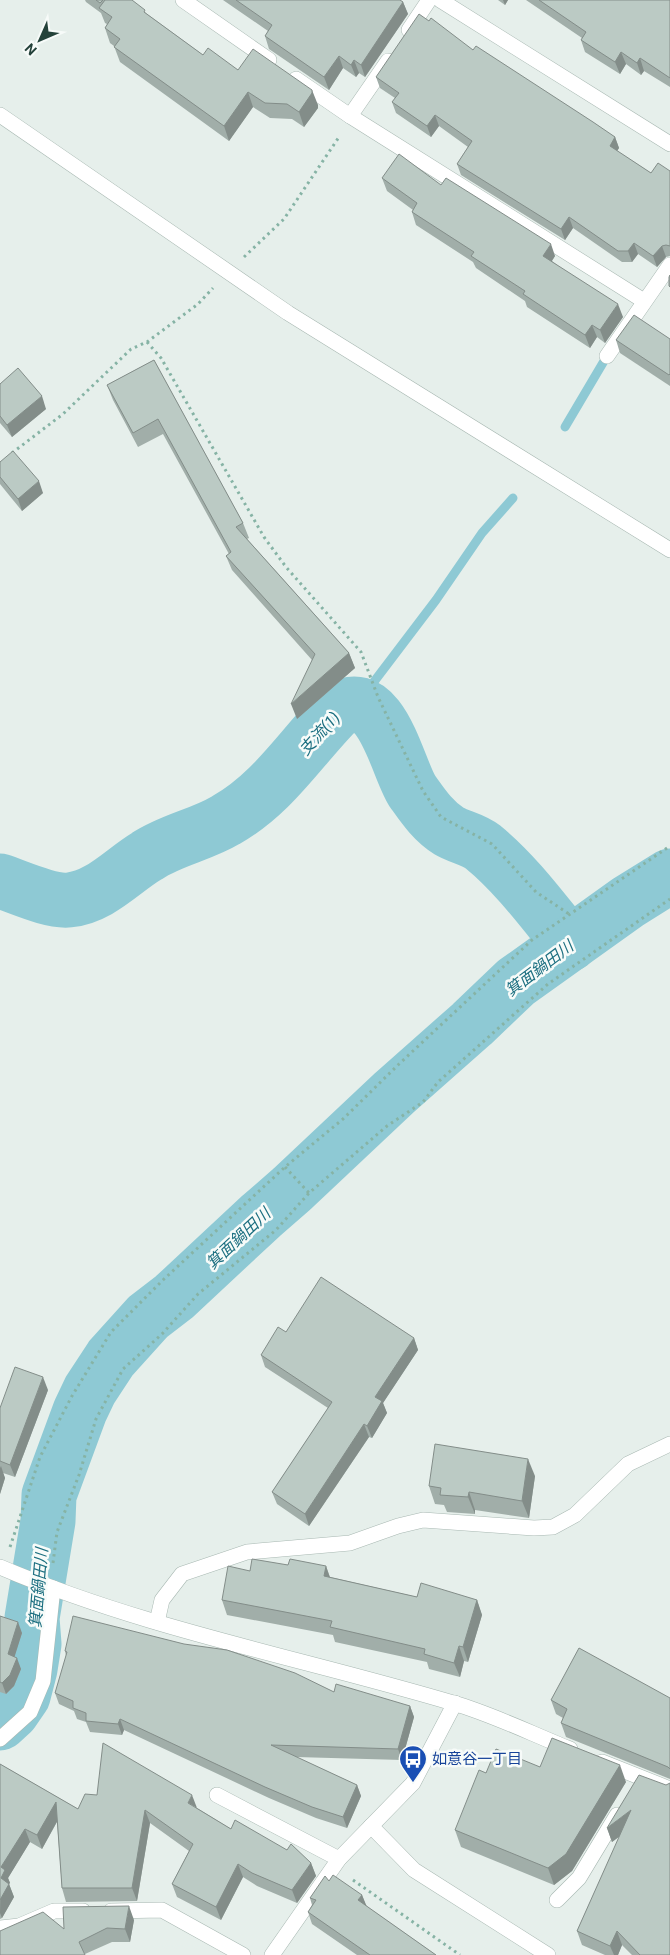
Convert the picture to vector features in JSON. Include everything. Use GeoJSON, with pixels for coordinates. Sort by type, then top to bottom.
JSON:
{"type":"FeatureCollection","features":[{"type":"Feature","properties":{"kind":"street"},"geometry":{"type":"LineString","coordinates":[[183,0],[350,116],[644,301]]}},
{"type":"Feature","properties":{"kind":"street"},"geometry":{"type":"LineString","coordinates":[[350,116],[430,0]]}},
{"type":"Feature","properties":{"kind":"street"},"geometry":{"type":"LineString","coordinates":[[440,0],[670,144]]}},
{"type":"Feature","properties":{"kind":"street"},"geometry":{"type":"LineString","coordinates":[[0,115],[288,313],[670,550]]}},
{"type":"Feature","properties":{"kind":"street"},"geometry":{"type":"LineString","coordinates":[[607,356],[670,265]]}},
{"type":"Feature","properties":{"kind":"street"},"geometry":{"type":"LineString","coordinates":[[158,1622],[162,1600],[182,1574],[247,1552],[350,1543],[398,1526],[424,1520],[534,1528],[553,1527],[575,1515],[628,1464],[670,1444]]}},
{"type":"Feature","properties":{"kind":"street"},"geometry":{"type":"LineString","coordinates":[[1,1568],[158,1622],[455,1703],[670,1789]]}},
{"type":"Feature","properties":{"kind":"street"},"geometry":{"type":"LineString","coordinates":[[0,1739],[30,1712],[43,1681],[49,1586]]}},
{"type":"Feature","properties":{"kind":"street"},"geometry":{"type":"LineString","coordinates":[[272,1955],[337,1863],[413,1783],[455,1703]]}},
{"type":"Feature","properties":{"kind":"street"},"geometry":{"type":"LineString","coordinates":[[558,1900],[579,1878],[640,1777]]}},
{"type":"Feature","properties":{"kind":"street"},"geometry":{"type":"LineString","coordinates":[[217,1795],[337,1863]]}},
{"type":"Feature","properties":{"kind":"street"},"geometry":{"type":"LineString","coordinates":[[372,1826],[414,1870],[548,1955]]}},
{"type":"Feature","properties":{"kind":"street"},"geometry":{"type":"LineString","coordinates":[[0,1928],[19,1926],[54,1911],[162,1910],[243,1955]]}},
{"type":"Feature","properties":{"kind":"path"},"geometry":{"type":"LineString","coordinates":[[7,457],[64,414],[131,350],[147,342],[198,304],[228,272],[284,219],[334,146],[350,116]]}},
{"type":"Feature","properties":{"kind":"path"},"geometry":{"type":"LineString","coordinates":[[147,342],[161,358],[264,537],[286,567],[361,652],[378,697],[419,783],[441,817],[492,844],[536,892],[567,915]]}},
{"type":"Feature","properties":{"kind":"path"},"geometry":{"type":"LineString","coordinates":[[1,1568],[40,1457],[72,1396],[111,1332],[163,1280],[343,1119],[426,1038],[532,940],[670,846]]}},
{"type":"Feature","properties":{"kind":"path"},"geometry":{"type":"LineString","coordinates":[[49,1586],[57,1532],[79,1475],[96,1419],[123,1369],[162,1334],[198,1294],[276,1230],[308,1192],[387,1126],[423,1102],[438,1082],[548,984],[670,899]]}},
{"type":"Feature","properties":{"kind":"path"},"geometry":{"type":"LineString","coordinates":[[286,1168],[308,1192]]}},
{"type":"Feature","properties":{"kind":"path"},"geometry":{"type":"LineString","coordinates":[[337,1863],[460,1955]]}},
{"type":"Feature","properties":{"kind":"building"},"geometry":{"type":"Polygon","coordinates":[[[105,0],[132,0],[145,10],[144,12],[203,55],[208,48],[238,70],[253,49],[312,90],[312,93],[299,112],[287,104],[265,103],[248,92],[224,126],[114,47],[120,39],[105,28],[112,17],[99,8],[105,0]]]}},
{"type":"Feature","properties":{"kind":"building"},"geometry":{"type":"Polygon","coordinates":[[[236,0],[400,0],[403,2],[361,65],[354,60],[351,65],[339,56],[324,77],[265,36],[272,25],[236,0]]]}},
{"type":"Feature","properties":{"kind":"building"},"geometry":{"type":"Polygon","coordinates":[[[539,0],[670,0],[670,78],[640,58],[637,63],[621,52],[615,62],[581,40],[586,32],[539,0]]]}},
{"type":"Feature","properties":{"kind":"building"},"geometry":{"type":"Polygon","coordinates":[[[419,14],[429,21],[431,18],[473,50],[476,46],[615,137],[610,146],[651,173],[658,163],[670,171],[670,246],[662,246],[653,256],[634,243],[628,251],[618,251],[569,217],[561,229],[457,164],[472,141],[435,115],[427,126],[392,102],[399,93],[376,77],[419,14]]]}},
{"type":"Feature","properties":{"kind":"building"},"geometry":{"type":"Polygon","coordinates":[[[399,154],[441,185],[446,178],[551,244],[543,256],[618,304],[600,330],[592,325],[585,335],[523,294],[525,291],[471,256],[474,252],[412,212],[417,203],[382,178],[399,154]]]}},
{"type":"Feature","properties":{"kind":"building"},"geometry":{"type":"Polygon","coordinates":[[[634,315],[670,339],[669,375],[616,340],[634,315]]]}},
{"type":"Feature","properties":{"kind":"building"},"geometry":{"type":"Polygon","coordinates":[[[154,360],[243,523],[236,527],[349,653],[291,704],[315,654],[226,556],[231,552],[158,419],[133,433],[107,385],[154,360]]]}},
{"type":"Feature","properties":{"kind":"building"},"geometry":{"type":"Polygon","coordinates":[[[18,368],[42,396],[7,425],[0,416],[0,384],[18,368]]]}},
{"type":"Feature","properties":{"kind":"building"},"geometry":{"type":"Polygon","coordinates":[[[13,451],[39,481],[18,499],[0,477],[0,462],[13,451]]]}},
{"type":"Feature","properties":{"kind":"building"},"geometry":{"type":"Polygon","coordinates":[[[321,1277],[414,1338],[375,1397],[382,1401],[367,1426],[364,1424],[305,1514],[272,1492],[332,1402],[261,1355],[278,1327],[286,1332],[321,1277]]]}},
{"type":"Feature","properties":{"kind":"building"},"geometry":{"type":"Polygon","coordinates":[[[15,1367],[43,1377],[10,1465],[0,1461],[0,1408],[15,1367]]]}},
{"type":"Feature","properties":{"kind":"building"},"geometry":{"type":"Polygon","coordinates":[[[435,1444],[528,1459],[522,1501],[469,1492],[468,1497],[440,1495],[441,1488],[429,1486],[435,1444]]]}},
{"type":"Feature","properties":{"kind":"building"},"geometry":{"type":"Polygon","coordinates":[[[252,1559],[288,1565],[290,1559],[326,1566],[324,1576],[417,1597],[421,1583],[477,1600],[463,1647],[459,1646],[454,1663],[424,1654],[425,1649],[330,1627],[332,1621],[222,1600],[228,1566],[250,1571],[252,1559]]]}},
{"type":"Feature","properties":{"kind":"building"},"geometry":{"type":"Polygon","coordinates":[[[0,1616],[18,1622],[8,1654],[17,1658],[10,1675],[2,1683],[0,1682],[0,1616]]]}},
{"type":"Feature","properties":{"kind":"building"},"geometry":{"type":"Polygon","coordinates":[[[73,1616],[184,1644],[227,1650],[295,1673],[334,1692],[336,1684],[410,1706],[398,1749],[271,1745],[357,1785],[343,1817],[312,1807],[265,1787],[120,1719],[118,1724],[86,1721],[86,1713],[73,1708],[73,1701],[55,1693],[67,1652],[65,1651],[73,1616]]]}},
{"type":"Feature","properties":{"kind":"building"},"geometry":{"type":"Polygon","coordinates":[[[579,1648],[670,1698],[670,1769],[561,1723],[567,1709],[551,1700],[579,1648]]]}},
{"type":"Feature","properties":{"kind":"building"},"geometry":{"type":"Polygon","coordinates":[[[552,1738],[620,1765],[566,1854],[548,1868],[455,1830],[479,1770],[486,1773],[496,1749],[540,1767],[552,1738]]]}},
{"type":"Feature","properties":{"kind":"building"},"geometry":{"type":"Polygon","coordinates":[[[103,1743],[192,1795],[188,1803],[231,1829],[235,1820],[287,1850],[291,1844],[311,1863],[292,1890],[252,1873],[238,1864],[216,1907],[172,1884],[193,1844],[145,1810],[132,1888],[62,1888],[56,1802],[37,1835],[25,1829],[1,1867],[5,1870],[1,1878],[9,1884],[0,1900],[0,1764],[78,1809],[85,1794],[97,1795],[103,1743]]]}},
{"type":"Feature","properties":{"kind":"building"},"geometry":{"type":"Polygon","coordinates":[[[639,1775],[666,1785],[670,1783],[670,1955],[640,1955],[617,1931],[610,1946],[577,1931],[631,1810],[607,1828],[639,1775]]]}},
{"type":"Feature","properties":{"kind":"building"},"geometry":{"type":"Polygon","coordinates":[[[333,1875],[362,1895],[358,1900],[436,1955],[370,1955],[308,1912],[316,1900],[310,1898],[325,1876],[329,1881],[333,1875]]]}},
{"type":"Feature","properties":{"kind":"building"},"geometry":{"type":"Polygon","coordinates":[[[129,1906],[125,1929],[107,1928],[79,1942],[85,1955],[0,1955],[0,1931],[43,1912],[64,1929],[63,1907],[129,1906]]]}},
{"type":"Feature","properties":{"kind":"waterway"},"geometry":{"type":"LineString","coordinates":[[565,427],[607,356]]}},
{"type":"Feature","properties":{"kind":"waterway"},"geometry":{"type":"LineString","coordinates":[[373,683],[436,600],[482,533],[513,498]]}},
{"type":"Feature","properties":{"kind":"waterway","name":"支流(1)"},"geometry":{"type":"LineString","coordinates":[[0,881],[53,899],[69,900],[91,894],[156,850],[206,830],[243,809],[273,783],[339,709],[354,704],[367,708],[377,718],[386,732],[413,792],[429,813],[449,831],[479,844],[507,869],[570,944]]}},
{"type":"Feature","properties":{"kind":"waterway","name":"箕面鍋田川"},"geometry":{"type":"LineString","coordinates":[[0,1723],[12,1712],[23,1696],[30,1669],[34,1644],[32,1618],[48,1521],[49,1495],[80,1411],[90,1390],[111,1358],[148,1317],[174,1297],[516,982],[628,902],[670,876]]}},
{"type":"Feature","properties":{"kind":"place","name":"如意谷一丁目"},"geometry":{"type":"Point","coordinates":[413,1783]}}]}
